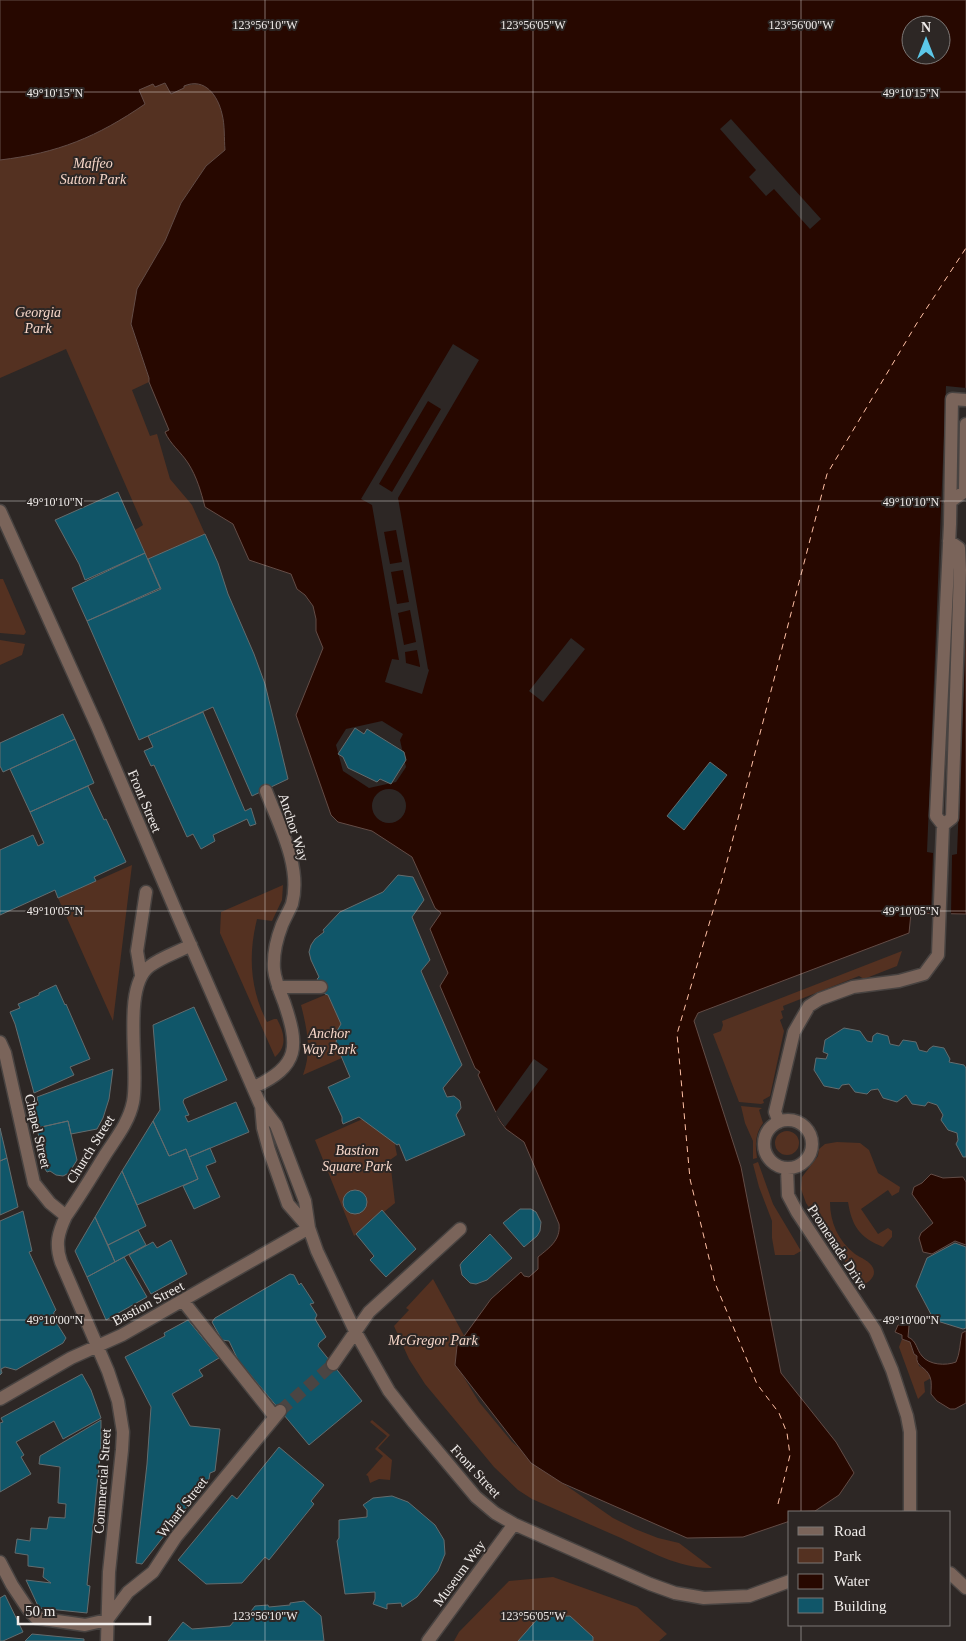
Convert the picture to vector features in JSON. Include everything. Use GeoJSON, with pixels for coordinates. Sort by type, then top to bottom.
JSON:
{"type":"FeatureCollection","features":[{"type":"Feature","properties":{"kind":"street"},"geometry":{"type":"LineString","coordinates":[[779,1122],[776,1112],[794,1032],[809,1006],[820,999],[853,987],[898,981],[924,974],[938,955],[941,922],[943,825],[952,818],[960,570],[959,548],[949,541],[952,399],[966,400]]}},
{"type":"Feature","properties":{"kind":"street"},"geometry":{"type":"LineString","coordinates":[[950,502],[965,491],[966,424]]}},
{"type":"Feature","properties":{"kind":"street","name":"Front Street"},"geometry":{"type":"LineString","coordinates":[[0,511],[97,726],[260,1104],[276,1125],[306,1205],[309,1228],[318,1251],[355,1331],[389,1391],[476,1497],[495,1513],[514,1524],[650,1584],[675,1593],[720,1599],[749,1596],[788,1582]]}},
{"type":"Feature","properties":{"kind":"street","name":"Anchor Way"},"geometry":{"type":"LineString","coordinates":[[254,1088],[277,1075],[292,1058],[294,1042],[291,1024],[274,969],[276,947],[294,890],[293,876],[288,850],[266,791]]}},
{"type":"Feature","properties":{"kind":"street","name":"Church Street"},"geometry":{"type":"LineString","coordinates":[[58,1246],[58,1232],[66,1216],[126,1123],[133,1101],[135,1067],[133,1023],[136,989],[141,975],[137,951],[146,892]]}},
{"type":"Feature","properties":{"kind":"street"},"geometry":{"type":"LineString","coordinates":[[141,975],[150,966],[191,946]]}},
{"type":"Feature","properties":{"kind":"street"},"geometry":{"type":"LineString","coordinates":[[278,987],[321,987]]}},
{"type":"Feature","properties":{"kind":"street","name":"Chapel Street"},"geometry":{"type":"LineString","coordinates":[[0,1042],[5,1053],[34,1183],[50,1203],[66,1216]]}},
{"type":"Feature","properties":{"kind":"street"},"geometry":{"type":"LineString","coordinates":[[785,1120],[800,1123],[807,1128],[811,1135],[812,1143],[808,1158],[802,1164],[787,1168],[772,1162],[764,1149],[766,1133],[771,1127],[785,1120]]}},
{"type":"Feature","properties":{"kind":"street","name":"Promenade Drive"},"geometry":{"type":"LineString","coordinates":[[787,1168],[788,1195],[797,1212],[875,1330],[892,1370],[907,1416],[910,1432],[910,1511]]}},
{"type":"Feature","properties":{"kind":"street","name":"Bastion Street"},"geometry":{"type":"LineString","coordinates":[[0,1398],[71,1358],[122,1335],[309,1228]]}},
{"type":"Feature","properties":{"kind":"street"},"geometry":{"type":"LineString","coordinates":[[333,1364],[355,1331],[377,1304],[460,1230]]}},
{"type":"Feature","properties":{"kind":"street","name":"Commercial Street"},"geometry":{"type":"LineString","coordinates":[[58,1246],[61,1262],[118,1401],[122,1432],[109,1572],[107,1641]]}},
{"type":"Feature","properties":{"kind":"street","name":"Wharf Street"},"geometry":{"type":"LineString","coordinates":[[107,1620],[128,1592],[154,1572],[176,1537],[278,1414],[183,1301]]}},
{"type":"Feature","properties":{"kind":"street","name":"Museum Way"},"geometry":{"type":"LineString","coordinates":[[428,1641],[514,1524]]}},
{"type":"Feature","properties":{"kind":"street"},"geometry":{"type":"LineString","coordinates":[[0,1562],[12,1585],[36,1618],[85,1625],[107,1620]]}},
{"type":"Feature","properties":{"kind":"street"},"geometry":{"type":"LineString","coordinates":[[951,1574],[966,1588]]}},
{"type":"Feature","properties":{"kind":"green space","name":"Maffeo Sutton Park"},"geometry":{"type":"Polygon","coordinates":[[[0,0],[138,89],[160,84],[201,85],[211,90],[220,105],[225,150],[206,166],[181,203],[131,324],[149,378],[149,382],[132,390],[150,436],[157,434],[170,479],[192,505],[205,534],[148,559],[135,530],[143,525],[66,349],[0,378],[0,0]]]}},
{"type":"Feature","properties":{"kind":"green space"},"geometry":{"type":"Polygon","coordinates":[[[0,579],[3,579],[26,632],[24,635],[0,633],[0,579]]]}},
{"type":"Feature","properties":{"kind":"green space"},"geometry":{"type":"Polygon","coordinates":[[[0,640],[25,644],[22,655],[0,665],[0,640]]]}},
{"type":"Feature","properties":{"kind":"green space"},"geometry":{"type":"Polygon","coordinates":[[[132,865],[113,1021],[58,898],[132,865]]]}},
{"type":"Feature","properties":{"kind":"green space"},"geometry":{"type":"Polygon","coordinates":[[[283,885],[282,900],[272,921],[257,919],[252,946],[252,972],[261,1010],[267,1022],[277,1019],[283,1034],[282,1048],[275,1057],[220,933],[221,912],[283,885]]]}},
{"type":"Feature","properties":{"kind":"green space"},"geometry":{"type":"Polygon","coordinates":[[[902,951],[897,966],[864,979],[859,976],[783,1006],[784,1010],[781,1011],[783,1018],[780,1020],[784,1031],[770,1096],[763,1100],[764,1103],[761,1104],[739,1102],[713,1034],[721,1031],[722,1021],[902,951]]]}},
{"type":"Feature","properties":{"kind":"green space","name":"Anchor Way Park"},"geometry":{"type":"Polygon","coordinates":[[[332,992],[351,1054],[303,1075],[308,1049],[307,1031],[301,1005],[332,992]]]}},
{"type":"Feature","properties":{"kind":"green space"},"geometry":{"type":"Polygon","coordinates":[[[741,1106],[762,1108],[759,1110],[763,1123],[758,1131],[756,1140],[757,1158],[753,1159],[753,1141],[745,1123],[741,1106]]]}},
{"type":"Feature","properties":{"kind":"green space","name":"Bastion Square Park"},"geometry":{"type":"Polygon","coordinates":[[[365,1118],[390,1120],[397,1155],[390,1160],[395,1203],[354,1236],[315,1140],[365,1118]]]}},
{"type":"Feature","properties":{"kind":"green space"},"geometry":{"type":"Polygon","coordinates":[[[787,1131],[792,1132],[798,1138],[798,1148],[792,1154],[787,1155],[782,1154],[776,1148],[775,1143],[776,1138],[782,1132],[787,1131]]]}},
{"type":"Feature","properties":{"kind":"green space"},"geometry":{"type":"Polygon","coordinates":[[[837,1142],[860,1143],[869,1150],[878,1173],[900,1187],[899,1192],[892,1196],[888,1190],[861,1209],[878,1234],[888,1228],[892,1231],[892,1237],[883,1247],[862,1235],[858,1230],[852,1218],[848,1202],[830,1202],[833,1224],[836,1231],[849,1249],[868,1262],[873,1268],[873,1277],[861,1286],[806,1203],[801,1189],[802,1177],[818,1156],[819,1149],[825,1144],[837,1142]]]}},
{"type":"Feature","properties":{"kind":"green space"},"geometry":{"type":"Polygon","coordinates":[[[758,1162],[773,1204],[801,1251],[794,1255],[775,1255],[772,1221],[759,1187],[753,1164],[758,1162]]]}},
{"type":"Feature","properties":{"kind":"green space","name":"McGregor Park"},"geometry":{"type":"Polygon","coordinates":[[[433,1279],[467,1341],[459,1366],[463,1376],[479,1402],[512,1442],[551,1475],[613,1518],[658,1538],[679,1543],[712,1568],[688,1566],[665,1558],[532,1499],[518,1490],[494,1467],[425,1384],[409,1359],[394,1326],[409,1310],[406,1308],[433,1279]]]}},
{"type":"Feature","properties":{"kind":"green space"},"geometry":{"type":"Polygon","coordinates":[[[902,1339],[910,1342],[914,1354],[917,1356],[919,1366],[926,1370],[931,1378],[924,1382],[925,1392],[918,1399],[899,1347],[902,1339]]]}},
{"type":"Feature","properties":{"kind":"green space"},"geometry":{"type":"Polygon","coordinates":[[[372,1420],[390,1435],[378,1448],[392,1460],[390,1480],[379,1479],[370,1483],[366,1475],[383,1456],[375,1449],[387,1436],[370,1422],[372,1420]]]}},
{"type":"Feature","properties":{"kind":"green space"},"geometry":{"type":"Polygon","coordinates":[[[553,1577],[637,1607],[667,1634],[659,1641],[454,1641],[459,1632],[509,1581],[553,1577]]]}},
{"type":"Feature","properties":{"kind":"water"},"geometry":{"type":"Polygon","coordinates":[[[0,0],[966,0],[966,914],[911,913],[909,933],[698,1013],[694,1021],[741,1167],[781,1373],[836,1442],[854,1473],[839,1495],[815,1511],[788,1511],[788,1522],[743,1537],[687,1538],[562,1483],[531,1463],[455,1365],[457,1346],[491,1299],[521,1272],[524,1276],[529,1277],[538,1269],[538,1257],[556,1239],[559,1224],[524,1142],[506,1129],[500,1121],[478,1075],[480,1072],[475,1068],[440,986],[448,973],[430,929],[441,913],[435,908],[412,857],[372,831],[338,822],[331,815],[296,715],[323,648],[316,631],[313,606],[305,595],[297,589],[291,574],[249,560],[233,524],[205,507],[191,468],[165,432],[169,430],[149,382],[131,324],[137,289],[165,241],[181,203],[206,166],[225,150],[224,123],[220,107],[214,95],[204,86],[191,84],[171,94],[165,83],[155,87],[153,84],[139,90],[145,104],[127,116],[76,142],[40,153],[0,160],[0,0]]]}},
{"type":"Feature","properties":{"kind":"water"},"geometry":{"type":"Polygon","coordinates":[[[931,1174],[943,1178],[963,1177],[966,1182],[966,1245],[955,1241],[932,1254],[923,1252],[919,1238],[921,1233],[933,1223],[912,1194],[914,1187],[922,1183],[931,1174]]]}},
{"type":"Feature","properties":{"kind":"water"},"geometry":{"type":"Polygon","coordinates":[[[908,1324],[908,1337],[915,1343],[922,1356],[938,1364],[956,1362],[962,1333],[966,1331],[966,1403],[955,1409],[950,1409],[937,1401],[931,1394],[931,1381],[926,1371],[919,1365],[910,1342],[902,1339],[902,1335],[895,1332],[898,1325],[908,1324]]]}},
{"type":"Feature","properties":{"kind":"pier"},"geometry":{"type":"Polygon","coordinates":[[[731,119],[821,219],[810,229],[774,189],[766,196],[749,177],[756,170],[720,129],[731,119]]]}},
{"type":"Feature","properties":{"kind":"pier"},"geometry":{"type":"Polygon","coordinates":[[[453,344],[479,360],[398,498],[429,670],[422,694],[385,682],[392,659],[399,660],[372,505],[361,499],[453,344]],[[428,401],[379,484],[392,492],[441,409],[428,401]],[[396,530],[384,532],[390,564],[402,562],[396,530]],[[403,570],[391,572],[397,604],[409,602],[403,570]],[[410,610],[398,613],[404,645],[416,642],[410,610]],[[417,650],[405,652],[406,663],[420,667],[417,650]]]}},
{"type":"Feature","properties":{"kind":"pier"},"geometry":{"type":"Polygon","coordinates":[[[946,386],[966,388],[966,628],[957,854],[952,855],[951,916],[931,915],[933,853],[927,852],[946,386]]]}},
{"type":"Feature","properties":{"kind":"pier"},"geometry":{"type":"Polygon","coordinates":[[[571,638],[585,649],[543,702],[529,691],[571,638]]]}},
{"type":"Feature","properties":{"kind":"pier"},"geometry":{"type":"Polygon","coordinates":[[[382,721],[403,734],[400,740],[406,767],[396,782],[369,788],[343,771],[336,745],[346,729],[382,721]]]}},
{"type":"Feature","properties":{"kind":"pier"},"geometry":{"type":"Polygon","coordinates":[[[389,789],[401,794],[406,806],[401,818],[389,823],[377,818],[372,806],[377,794],[389,789]]]}},
{"type":"Feature","properties":{"kind":"pier"},"geometry":{"type":"Polygon","coordinates":[[[534,1059],[548,1069],[505,1127],[495,1113],[534,1059]]]}},
{"type":"Feature","properties":{"kind":"building"},"geometry":{"type":"Polygon","coordinates":[[[118,492],[145,553],[85,580],[79,564],[55,520],[118,492]]]}},
{"type":"Feature","properties":{"kind":"building"},"geometry":{"type":"Polygon","coordinates":[[[205,534],[265,684],[288,779],[252,796],[213,707],[139,740],[87,621],[161,589],[148,559],[205,534]]]}},
{"type":"Feature","properties":{"kind":"building"},"geometry":{"type":"Polygon","coordinates":[[[145,553],[160,588],[87,621],[72,588],[145,553]]]}},
{"type":"Feature","properties":{"kind":"building"},"geometry":{"type":"Polygon","coordinates":[[[203,712],[245,811],[251,808],[256,824],[250,826],[247,819],[213,835],[215,841],[201,849],[193,834],[187,837],[154,765],[151,766],[144,751],[153,747],[148,736],[203,712]]]}},
{"type":"Feature","properties":{"kind":"building"},"geometry":{"type":"Polygon","coordinates":[[[63,714],[75,739],[3,772],[0,766],[0,743],[63,714]]]}},
{"type":"Feature","properties":{"kind":"building"},"geometry":{"type":"Polygon","coordinates":[[[355,728],[364,734],[367,729],[404,752],[406,760],[391,784],[380,779],[377,782],[348,768],[343,757],[338,754],[355,728]]]}},
{"type":"Feature","properties":{"kind":"building"},"geometry":{"type":"Polygon","coordinates":[[[75,739],[94,783],[30,812],[10,769],[75,739]]]}},
{"type":"Feature","properties":{"kind":"building"},"geometry":{"type":"Polygon","coordinates":[[[710,762],[727,775],[684,830],[667,816],[710,762]]]}},
{"type":"Feature","properties":{"kind":"building"},"geometry":{"type":"Polygon","coordinates":[[[88,786],[126,862],[94,877],[96,881],[58,898],[55,890],[0,915],[0,850],[33,835],[38,846],[44,843],[30,812],[88,786]]]}},
{"type":"Feature","properties":{"kind":"building"},"geometry":{"type":"Polygon","coordinates":[[[398,875],[413,877],[424,900],[412,917],[430,960],[421,971],[462,1065],[443,1088],[447,1097],[454,1096],[460,1101],[461,1108],[456,1115],[465,1135],[406,1161],[399,1144],[397,1145],[359,1117],[343,1124],[342,1117],[328,1087],[350,1077],[336,1044],[337,1031],[341,1024],[328,995],[325,994],[317,979],[319,977],[309,952],[315,939],[324,932],[323,930],[340,912],[383,892],[398,875]]]}},
{"type":"Feature","properties":{"kind":"building"},"geometry":{"type":"Polygon","coordinates":[[[56,985],[90,1059],[70,1067],[74,1075],[34,1093],[10,1012],[20,1008],[18,1004],[56,985]]]}},
{"type":"Feature","properties":{"kind":"building"},"geometry":{"type":"Polygon","coordinates":[[[194,1007],[227,1080],[184,1099],[183,1102],[189,1115],[185,1116],[188,1122],[236,1102],[249,1132],[189,1157],[186,1149],[169,1156],[153,1121],[160,1110],[153,1025],[194,1007]]]}},
{"type":"Feature","properties":{"kind":"building"},"geometry":{"type":"Polygon","coordinates":[[[844,1028],[860,1031],[867,1041],[872,1042],[873,1036],[877,1033],[888,1036],[890,1044],[899,1046],[903,1040],[916,1042],[919,1050],[927,1052],[933,1046],[944,1048],[950,1059],[949,1062],[964,1065],[966,1068],[966,1157],[963,1157],[956,1144],[958,1140],[957,1133],[948,1130],[941,1120],[943,1115],[937,1105],[928,1102],[925,1106],[912,1104],[906,1095],[897,1102],[883,1098],[878,1089],[871,1090],[867,1094],[855,1092],[849,1084],[842,1085],[839,1089],[824,1086],[814,1070],[816,1058],[826,1059],[828,1054],[823,1052],[825,1040],[844,1028]]]}},
{"type":"Feature","properties":{"kind":"building"},"geometry":{"type":"Polygon","coordinates":[[[113,1069],[109,1099],[97,1129],[71,1134],[68,1121],[37,1128],[33,1104],[38,1103],[37,1097],[113,1069]]]}},
{"type":"Feature","properties":{"kind":"building"},"geometry":{"type":"Polygon","coordinates":[[[68,1121],[77,1160],[69,1173],[63,1176],[56,1175],[50,1171],[47,1172],[45,1169],[37,1128],[68,1121]]]}},
{"type":"Feature","properties":{"kind":"building"},"geometry":{"type":"Polygon","coordinates":[[[153,1121],[169,1156],[186,1149],[198,1179],[137,1205],[122,1171],[153,1121]]]}},
{"type":"Feature","properties":{"kind":"building"},"geometry":{"type":"Polygon","coordinates":[[[0,1128],[7,1158],[0,1161],[0,1128]]]}},
{"type":"Feature","properties":{"kind":"building"},"geometry":{"type":"Polygon","coordinates":[[[210,1148],[216,1162],[206,1166],[220,1197],[194,1209],[183,1186],[198,1179],[189,1157],[210,1148]]]}},
{"type":"Feature","properties":{"kind":"building"},"geometry":{"type":"Polygon","coordinates":[[[7,1158],[18,1207],[0,1215],[0,1161],[7,1158]]]}},
{"type":"Feature","properties":{"kind":"building"},"geometry":{"type":"Polygon","coordinates":[[[122,1171],[146,1226],[108,1245],[95,1217],[122,1171]]]}},
{"type":"Feature","properties":{"kind":"building"},"geometry":{"type":"Polygon","coordinates":[[[355,1190],[364,1193],[367,1202],[364,1211],[355,1214],[346,1211],[343,1202],[346,1193],[355,1190]]]}},
{"type":"Feature","properties":{"kind":"building"},"geometry":{"type":"Polygon","coordinates":[[[520,1209],[531,1209],[536,1212],[541,1222],[540,1231],[537,1236],[524,1247],[503,1223],[520,1209]]]}},
{"type":"Feature","properties":{"kind":"building"},"geometry":{"type":"Polygon","coordinates":[[[382,1210],[416,1249],[386,1277],[370,1260],[374,1256],[356,1234],[382,1210]]]}},
{"type":"Feature","properties":{"kind":"building"},"geometry":{"type":"Polygon","coordinates":[[[23,1211],[32,1251],[29,1252],[56,1310],[53,1322],[56,1322],[66,1338],[63,1343],[16,1370],[5,1367],[1,1369],[2,1373],[0,1375],[0,1221],[23,1211]]]}},
{"type":"Feature","properties":{"kind":"building"},"geometry":{"type":"Polygon","coordinates":[[[95,1217],[115,1262],[87,1277],[75,1251],[95,1217]]]}},
{"type":"Feature","properties":{"kind":"building"},"geometry":{"type":"Polygon","coordinates":[[[138,1230],[146,1245],[115,1262],[108,1245],[138,1230]]]}},
{"type":"Feature","properties":{"kind":"building"},"geometry":{"type":"Polygon","coordinates":[[[490,1234],[512,1258],[487,1280],[476,1284],[470,1283],[462,1275],[460,1265],[490,1234]]]}},
{"type":"Feature","properties":{"kind":"building"},"geometry":{"type":"Polygon","coordinates":[[[171,1240],[187,1274],[151,1294],[129,1255],[153,1242],[157,1248],[171,1240]]]}},
{"type":"Feature","properties":{"kind":"building"},"geometry":{"type":"Polygon","coordinates":[[[955,1243],[966,1247],[966,1328],[963,1329],[934,1320],[916,1286],[927,1258],[955,1243]]]}},
{"type":"Feature","properties":{"kind":"building"},"geometry":{"type":"Polygon","coordinates":[[[124,1257],[147,1297],[106,1320],[87,1277],[124,1257]]]}},
{"type":"Feature","properties":{"kind":"building"},"geometry":{"type":"Polygon","coordinates":[[[290,1274],[294,1275],[299,1285],[301,1283],[314,1303],[310,1304],[317,1315],[315,1319],[326,1337],[318,1346],[362,1401],[309,1445],[238,1360],[229,1341],[222,1340],[212,1322],[215,1318],[290,1274]]]}},
{"type":"Feature","properties":{"kind":"building"},"geometry":{"type":"Polygon","coordinates":[[[188,1320],[219,1358],[199,1370],[203,1376],[172,1394],[190,1426],[220,1429],[215,1471],[210,1473],[209,1479],[142,1564],[136,1563],[151,1407],[125,1357],[165,1336],[164,1333],[188,1320]]]}},
{"type":"Feature","properties":{"kind":"building"},"geometry":{"type":"Polygon","coordinates":[[[82,1374],[91,1390],[101,1418],[63,1439],[54,1421],[16,1442],[24,1455],[21,1457],[31,1474],[0,1492],[0,1423],[3,1422],[1,1418],[82,1374]]]}},
{"type":"Feature","properties":{"kind":"building"},"geometry":{"type":"Polygon","coordinates":[[[101,1420],[101,1446],[87,1585],[90,1586],[87,1613],[39,1608],[26,1580],[51,1583],[43,1577],[44,1568],[28,1566],[28,1555],[15,1553],[17,1539],[30,1541],[31,1528],[47,1529],[49,1517],[65,1518],[66,1504],[58,1503],[60,1467],[39,1464],[40,1456],[101,1420]]]}},
{"type":"Feature","properties":{"kind":"building"},"geometry":{"type":"Polygon","coordinates":[[[279,1447],[324,1485],[311,1501],[314,1504],[269,1560],[265,1557],[242,1583],[206,1584],[178,1560],[232,1495],[237,1499],[279,1447]]]}},
{"type":"Feature","properties":{"kind":"building"},"geometry":{"type":"Polygon","coordinates":[[[392,1496],[408,1502],[435,1525],[444,1540],[445,1554],[438,1571],[417,1597],[402,1607],[401,1603],[387,1604],[387,1609],[373,1604],[375,1592],[345,1594],[337,1541],[339,1538],[339,1520],[367,1517],[367,1510],[363,1505],[373,1498],[392,1496]]]}},
{"type":"Feature","properties":{"kind":"building"},"geometry":{"type":"Polygon","coordinates":[[[5,1595],[23,1632],[0,1641],[0,1598],[5,1595]]]}},
{"type":"Feature","properties":{"kind":"building"},"geometry":{"type":"Polygon","coordinates":[[[304,1601],[321,1616],[324,1641],[168,1641],[183,1622],[192,1629],[230,1626],[240,1614],[245,1619],[255,1606],[290,1605],[290,1603],[304,1601]]]}},
{"type":"Feature","properties":{"kind":"building"},"geometry":{"type":"Polygon","coordinates":[[[570,1616],[593,1637],[593,1641],[518,1641],[539,1617],[570,1616]]]}},
{"type":"Feature","properties":{"kind":"building"},"geometry":{"type":"Polygon","coordinates":[[[32,1634],[84,1639],[84,1641],[25,1641],[32,1634]]]}},
{"type":"Feature","properties":{"kind":"ferry route"},"geometry":{"type":"LineString","coordinates":[[778,1504],[790,1455],[787,1433],[779,1413],[757,1384],[715,1283],[690,1179],[677,1034],[724,873],[827,474],[917,323],[966,248]]}},
{"type":"Feature","properties":{"kind":"tunnel"},"geometry":{"type":"LineString","coordinates":[[280,1411],[333,1364]]}},
{"type":"Feature","properties":{"kind":"park label","name":"Georgia Park"},"geometry":{"type":"Point","coordinates":[38,320]}}]}
